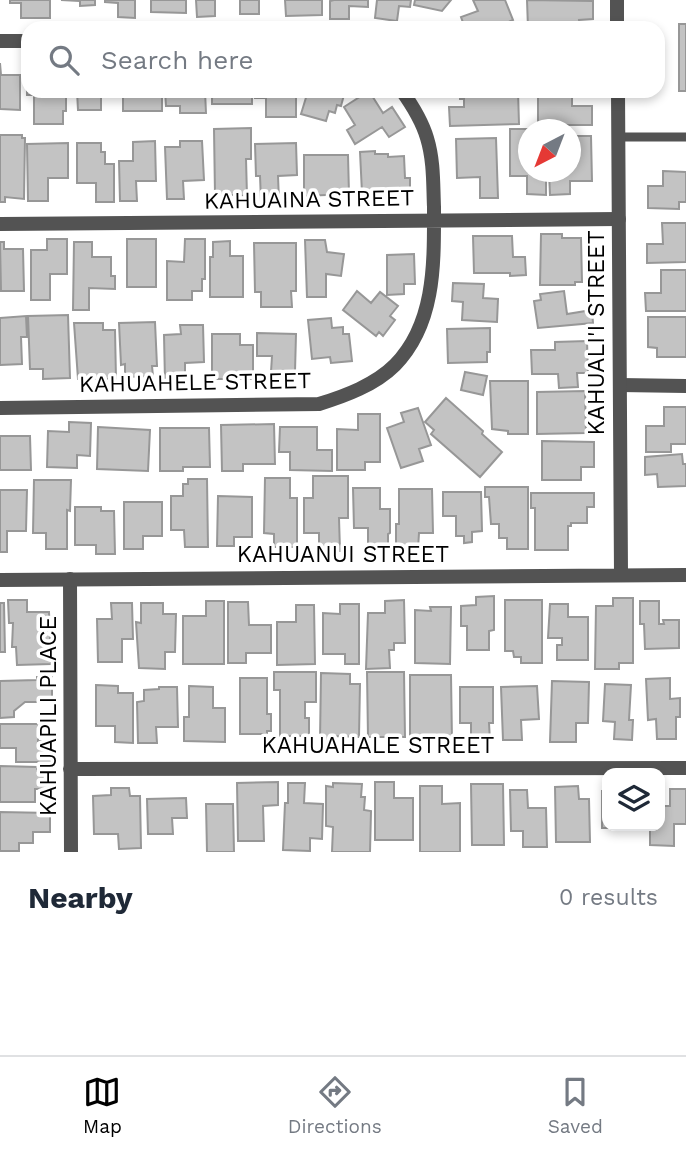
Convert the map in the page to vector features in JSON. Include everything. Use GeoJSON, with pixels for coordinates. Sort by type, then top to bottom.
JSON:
{"type":"FeatureCollection","features":[{"type":"Feature","properties":{"kind":"street"},"geometry":{"type":"LineString","coordinates":[[617,0],[617,21]]}},
{"type":"Feature","properties":{"kind":"street"},"geometry":{"type":"LineString","coordinates":[[0,41],[21,41]]}},
{"type":"Feature","properties":{"kind":"street","name":"KAHUAHELE STREET"},"geometry":{"type":"LineString","coordinates":[[0,408],[319,404],[338,398],[394,366],[409,346],[430,296],[433,272],[433,166],[427,137],[415,110],[406,98]]}},
{"type":"Feature","properties":{"kind":"street","name":"KAHUALI'I STREET"},"geometry":{"type":"LineString","coordinates":[[618,98],[621,575]]}},
{"type":"Feature","properties":{"kind":"street","name":"KAHUAINA STREET"},"geometry":{"type":"LineString","coordinates":[[0,225],[618,219]]}},
{"type":"Feature","properties":{"kind":"street"},"geometry":{"type":"LineString","coordinates":[[620,386],[686,386]]}},
{"type":"Feature","properties":{"kind":"street","name":"KAHUANUI STREET"},"geometry":{"type":"LineString","coordinates":[[0,580],[686,575]]}},
{"type":"Feature","properties":{"kind":"street","name":"KAHUAPILI PLACE"},"geometry":{"type":"LineString","coordinates":[[70,579],[71,852]]}},
{"type":"Feature","properties":{"kind":"street","name":"KAHUAHALE STREET"},"geometry":{"type":"LineString","coordinates":[[70,769],[686,768]]}},
{"type":"Feature","properties":{"kind":"lane"},"geometry":{"type":"LineString","coordinates":[[618,137],[686,137]]}},
{"type":"Feature","properties":{"kind":"building"},"geometry":{"type":"Polygon","coordinates":[[[10,0],[50,0],[50,18],[21,18],[21,3],[10,3],[10,0]]]}},
{"type":"Feature","properties":{"kind":"building"},"geometry":{"type":"Polygon","coordinates":[[[61,0],[95,0],[95,5],[80,6],[80,1],[61,0]]]}},
{"type":"Feature","properties":{"kind":"building"},"geometry":{"type":"Polygon","coordinates":[[[105,0],[135,0],[135,18],[118,17],[118,3],[105,0]]]}},
{"type":"Feature","properties":{"kind":"building"},"geometry":{"type":"Polygon","coordinates":[[[151,0],[186,0],[186,13],[151,12],[151,0]]]}},
{"type":"Feature","properties":{"kind":"building"},"geometry":{"type":"Polygon","coordinates":[[[196,0],[215,0],[215,16],[197,17],[196,0]]]}},
{"type":"Feature","properties":{"kind":"building"},"geometry":{"type":"Polygon","coordinates":[[[240,0],[259,0],[259,14],[240,14],[240,0]]]}},
{"type":"Feature","properties":{"kind":"building"},"geometry":{"type":"Polygon","coordinates":[[[285,0],[322,0],[322,15],[286,16],[285,0]]]}},
{"type":"Feature","properties":{"kind":"building"},"geometry":{"type":"Polygon","coordinates":[[[368,0],[368,7],[349,6],[349,19],[330,19],[330,1],[368,0]]]}},
{"type":"Feature","properties":{"kind":"building"},"geometry":{"type":"Polygon","coordinates":[[[377,0],[411,0],[410,7],[399,6],[397,21],[375,18],[377,0]]]}},
{"type":"Feature","properties":{"kind":"building"},"geometry":{"type":"Polygon","coordinates":[[[415,0],[451,0],[442,11],[414,5],[415,0]]]}},
{"type":"Feature","properties":{"kind":"building"},"geometry":{"type":"Polygon","coordinates":[[[473,0],[505,0],[513,20],[462,21],[461,17],[478,11],[473,0]]]}},
{"type":"Feature","properties":{"kind":"building"},"geometry":{"type":"Polygon","coordinates":[[[527,0],[593,1],[593,19],[528,21],[527,0]]]}},
{"type":"Feature","properties":{"kind":"building"},"geometry":{"type":"Polygon","coordinates":[[[679,24],[686,24],[686,91],[679,91],[679,24]]]}},
{"type":"Feature","properties":{"kind":"building"},"geometry":{"type":"Polygon","coordinates":[[[0,63],[1,75],[20,75],[20,110],[0,109],[0,63]]]}},
{"type":"Feature","properties":{"kind":"building"},"geometry":{"type":"Polygon","coordinates":[[[34,98],[66,98],[63,124],[34,124],[34,98]]]}},
{"type":"Feature","properties":{"kind":"building"},"geometry":{"type":"Polygon","coordinates":[[[77,98],[101,98],[101,110],[78,110],[77,98]]]}},
{"type":"Feature","properties":{"kind":"building"},"geometry":{"type":"Polygon","coordinates":[[[123,98],[162,98],[162,111],[123,111],[123,98]]]}},
{"type":"Feature","properties":{"kind":"building"},"geometry":{"type":"Polygon","coordinates":[[[165,98],[205,98],[206,113],[180,113],[180,106],[166,106],[165,98]]]}},
{"type":"Feature","properties":{"kind":"building"},"geometry":{"type":"Polygon","coordinates":[[[212,98],[252,98],[252,104],[212,104],[212,98]]]}},
{"type":"Feature","properties":{"kind":"building"},"geometry":{"type":"Polygon","coordinates":[[[266,98],[296,98],[296,117],[266,117],[266,98]]]}},
{"type":"Feature","properties":{"kind":"building"},"geometry":{"type":"Polygon","coordinates":[[[306,98],[343,98],[335,113],[329,111],[326,121],[301,114],[306,98]]]}},
{"type":"Feature","properties":{"kind":"building"},"geometry":{"type":"Polygon","coordinates":[[[358,98],[373,98],[383,113],[392,107],[405,127],[389,137],[382,127],[355,144],[347,130],[355,125],[344,107],[358,98]]]}},
{"type":"Feature","properties":{"kind":"building"},"geometry":{"type":"Polygon","coordinates":[[[460,98],[518,98],[518,124],[450,126],[449,107],[464,107],[464,99],[460,98]]]}},
{"type":"Feature","properties":{"kind":"building"},"geometry":{"type":"Polygon","coordinates":[[[538,98],[572,98],[572,106],[592,106],[592,125],[581,125],[581,119],[538,119],[538,98]]]}},
{"type":"Feature","properties":{"kind":"building"},"geometry":{"type":"Polygon","coordinates":[[[251,128],[251,159],[246,159],[247,196],[215,194],[214,129],[251,128]]]}},
{"type":"Feature","properties":{"kind":"building"},"geometry":{"type":"Polygon","coordinates":[[[510,129],[518,129],[518,176],[510,176],[510,129]]]}},
{"type":"Feature","properties":{"kind":"building"},"geometry":{"type":"Polygon","coordinates":[[[0,135],[22,135],[22,138],[25,138],[24,199],[5,197],[5,202],[0,202],[0,135]]]}},
{"type":"Feature","properties":{"kind":"building"},"geometry":{"type":"Polygon","coordinates":[[[581,136],[591,136],[592,181],[581,181],[581,136]]]}},
{"type":"Feature","properties":{"kind":"building"},"geometry":{"type":"Polygon","coordinates":[[[496,138],[498,198],[480,198],[480,177],[457,178],[456,139],[496,138]]]}},
{"type":"Feature","properties":{"kind":"building"},"geometry":{"type":"Polygon","coordinates":[[[155,141],[156,181],[136,181],[137,201],[120,201],[119,161],[133,161],[133,142],[155,141]]]}},
{"type":"Feature","properties":{"kind":"building"},"geometry":{"type":"Polygon","coordinates":[[[180,141],[202,141],[204,180],[183,181],[184,199],[167,199],[165,147],[180,147],[180,141]]]}},
{"type":"Feature","properties":{"kind":"building"},"geometry":{"type":"Polygon","coordinates":[[[68,143],[68,178],[48,178],[48,201],[28,201],[27,144],[68,143]]]}},
{"type":"Feature","properties":{"kind":"building"},"geometry":{"type":"Polygon","coordinates":[[[77,143],[101,143],[101,152],[105,152],[105,164],[114,164],[114,202],[96,202],[96,183],[77,183],[77,143]]]}},
{"type":"Feature","properties":{"kind":"building"},"geometry":{"type":"Polygon","coordinates":[[[296,143],[297,175],[278,176],[279,201],[261,201],[260,176],[256,176],[255,144],[296,143]]]}},
{"type":"Feature","properties":{"kind":"building"},"geometry":{"type":"Polygon","coordinates":[[[375,151],[375,154],[388,154],[388,157],[404,156],[405,178],[410,178],[410,191],[362,193],[360,152],[375,151]]]}},
{"type":"Feature","properties":{"kind":"building"},"geometry":{"type":"Polygon","coordinates":[[[304,155],[348,155],[349,194],[304,196],[304,155]]]}},
{"type":"Feature","properties":{"kind":"building"},"geometry":{"type":"Polygon","coordinates":[[[663,171],[686,172],[686,202],[679,202],[679,209],[648,208],[648,186],[663,186],[663,171]]]}},
{"type":"Feature","properties":{"kind":"building"},"geometry":{"type":"Polygon","coordinates":[[[527,182],[546,182],[546,195],[527,194],[527,182]]]}},
{"type":"Feature","properties":{"kind":"building"},"geometry":{"type":"Polygon","coordinates":[[[549,182],[570,182],[570,194],[550,195],[549,182]]]}},
{"type":"Feature","properties":{"kind":"building"},"geometry":{"type":"Polygon","coordinates":[[[662,223],[686,223],[686,262],[647,263],[647,244],[663,244],[662,223]]]}},
{"type":"Feature","properties":{"kind":"building"},"geometry":{"type":"Polygon","coordinates":[[[541,234],[581,238],[582,282],[575,282],[575,285],[540,285],[541,234]]]}},
{"type":"Feature","properties":{"kind":"building"},"geometry":{"type":"Polygon","coordinates":[[[473,236],[512,236],[513,257],[525,257],[526,275],[474,273],[473,236]]]}},
{"type":"Feature","properties":{"kind":"building"},"geometry":{"type":"Polygon","coordinates":[[[47,239],[67,239],[67,274],[50,274],[50,300],[31,300],[31,250],[47,250],[47,239]]]}},
{"type":"Feature","properties":{"kind":"building"},"geometry":{"type":"Polygon","coordinates":[[[127,239],[156,239],[156,287],[127,287],[127,239]]]}},
{"type":"Feature","properties":{"kind":"building"},"geometry":{"type":"Polygon","coordinates":[[[185,239],[205,239],[205,279],[202,279],[202,291],[192,291],[192,300],[167,300],[167,261],[184,262],[185,239]]]}},
{"type":"Feature","properties":{"kind":"building"},"geometry":{"type":"Polygon","coordinates":[[[305,240],[325,240],[327,252],[344,254],[341,276],[326,274],[326,297],[307,297],[305,240]]]}},
{"type":"Feature","properties":{"kind":"building"},"geometry":{"type":"Polygon","coordinates":[[[230,241],[230,256],[243,256],[243,297],[210,297],[210,257],[213,257],[213,242],[230,241]]]}},
{"type":"Feature","properties":{"kind":"building"},"geometry":{"type":"Polygon","coordinates":[[[0,242],[4,242],[4,249],[23,249],[24,291],[1,291],[0,242]]]}},
{"type":"Feature","properties":{"kind":"building"},"geometry":{"type":"Polygon","coordinates":[[[74,242],[92,242],[92,257],[111,257],[111,276],[115,276],[115,289],[89,288],[89,310],[73,310],[74,242]]]}},
{"type":"Feature","properties":{"kind":"building"},"geometry":{"type":"Polygon","coordinates":[[[254,243],[296,243],[296,291],[291,291],[292,307],[261,307],[261,292],[255,292],[254,243]]]}},
{"type":"Feature","properties":{"kind":"building"},"geometry":{"type":"Polygon","coordinates":[[[414,254],[415,284],[404,284],[404,294],[387,295],[387,255],[414,254]]]}},
{"type":"Feature","properties":{"kind":"building"},"geometry":{"type":"Polygon","coordinates":[[[661,270],[686,270],[686,311],[646,311],[645,293],[661,293],[661,270]]]}},
{"type":"Feature","properties":{"kind":"building"},"geometry":{"type":"Polygon","coordinates":[[[453,283],[484,284],[483,298],[498,299],[497,322],[462,320],[463,302],[452,301],[453,283]]]}},
{"type":"Feature","properties":{"kind":"building"},"geometry":{"type":"Polygon","coordinates":[[[357,291],[371,303],[380,292],[398,306],[390,316],[395,320],[383,336],[379,332],[376,336],[343,310],[357,291]]]}},
{"type":"Feature","properties":{"kind":"building"},"geometry":{"type":"Polygon","coordinates":[[[564,291],[567,314],[592,310],[593,323],[538,328],[534,301],[541,300],[540,294],[564,291]]]}},
{"type":"Feature","properties":{"kind":"building"},"geometry":{"type":"Polygon","coordinates":[[[68,315],[70,378],[43,379],[43,369],[30,369],[28,316],[68,315]]]}},
{"type":"Feature","properties":{"kind":"building"},"geometry":{"type":"Polygon","coordinates":[[[26,316],[27,337],[21,337],[22,364],[0,365],[0,318],[26,316]]]}},
{"type":"Feature","properties":{"kind":"building"},"geometry":{"type":"Polygon","coordinates":[[[648,317],[686,317],[686,357],[657,357],[657,348],[648,347],[648,317]]]}},
{"type":"Feature","properties":{"kind":"building"},"geometry":{"type":"Polygon","coordinates":[[[331,318],[332,328],[343,327],[343,334],[349,334],[352,361],[331,363],[330,357],[312,359],[308,320],[331,318]]]}},
{"type":"Feature","properties":{"kind":"building"},"geometry":{"type":"Polygon","coordinates":[[[155,322],[157,366],[152,366],[153,376],[125,377],[125,364],[121,365],[119,323],[155,322]]]}},
{"type":"Feature","properties":{"kind":"building"},"geometry":{"type":"Polygon","coordinates":[[[74,323],[103,323],[103,330],[115,330],[116,379],[78,379],[74,323]]]}},
{"type":"Feature","properties":{"kind":"building"},"geometry":{"type":"Polygon","coordinates":[[[180,325],[203,325],[204,362],[185,363],[185,381],[165,381],[164,335],[181,334],[180,325]]]}},
{"type":"Feature","properties":{"kind":"building"},"geometry":{"type":"Polygon","coordinates":[[[490,328],[490,352],[487,352],[487,362],[448,363],[447,329],[490,328]]]}},
{"type":"Feature","properties":{"kind":"building"},"geometry":{"type":"Polygon","coordinates":[[[257,333],[296,334],[295,372],[271,372],[272,356],[257,356],[257,333]]]}},
{"type":"Feature","properties":{"kind":"building"},"geometry":{"type":"Polygon","coordinates":[[[212,334],[240,334],[240,345],[253,345],[253,379],[212,379],[212,334]]]}},
{"type":"Feature","properties":{"kind":"building"},"geometry":{"type":"Polygon","coordinates":[[[587,341],[588,373],[577,373],[578,387],[559,388],[558,374],[532,374],[531,350],[555,350],[555,342],[587,341]]]}},
{"type":"Feature","properties":{"kind":"building"},"geometry":{"type":"Polygon","coordinates":[[[465,372],[487,376],[483,395],[461,390],[465,372]]]}},
{"type":"Feature","properties":{"kind":"building"},"geometry":{"type":"Polygon","coordinates":[[[490,381],[528,381],[528,434],[508,434],[508,431],[492,429],[490,381]]]}},
{"type":"Feature","properties":{"kind":"building"},"geometry":{"type":"Polygon","coordinates":[[[585,391],[586,433],[537,434],[537,392],[585,391]]]}},
{"type":"Feature","properties":{"kind":"building"},"geometry":{"type":"Polygon","coordinates":[[[446,398],[502,452],[480,477],[431,434],[434,430],[425,422],[446,398]]]}},
{"type":"Feature","properties":{"kind":"building"},"geometry":{"type":"Polygon","coordinates":[[[664,407],[686,407],[686,444],[671,444],[671,452],[646,452],[646,426],[664,426],[664,407]]]}},
{"type":"Feature","properties":{"kind":"building"},"geometry":{"type":"Polygon","coordinates":[[[418,408],[431,445],[419,449],[423,461],[401,468],[387,428],[404,422],[401,413],[418,408]]]}},
{"type":"Feature","properties":{"kind":"building"},"geometry":{"type":"Polygon","coordinates":[[[358,414],[380,414],[380,462],[365,462],[365,470],[337,470],[337,429],[358,430],[358,414]]]}},
{"type":"Feature","properties":{"kind":"building"},"geometry":{"type":"Polygon","coordinates":[[[69,422],[91,423],[90,456],[77,455],[77,468],[47,467],[48,431],[69,432],[69,422]]]}},
{"type":"Feature","properties":{"kind":"building"},"geometry":{"type":"Polygon","coordinates":[[[274,424],[275,464],[243,464],[243,471],[222,471],[221,425],[274,424]]]}},
{"type":"Feature","properties":{"kind":"building"},"geometry":{"type":"Polygon","coordinates":[[[98,427],[150,430],[148,471],[97,469],[98,427]]]}},
{"type":"Feature","properties":{"kind":"building"},"geometry":{"type":"Polygon","coordinates":[[[280,427],[317,427],[317,450],[332,450],[332,471],[290,470],[290,452],[279,452],[280,427]]]}},
{"type":"Feature","properties":{"kind":"building"},"geometry":{"type":"Polygon","coordinates":[[[160,428],[209,428],[210,467],[183,467],[183,471],[160,471],[160,428]]]}},
{"type":"Feature","properties":{"kind":"building"},"geometry":{"type":"Polygon","coordinates":[[[0,436],[30,436],[31,470],[0,470],[0,436]]]}},
{"type":"Feature","properties":{"kind":"building"},"geometry":{"type":"Polygon","coordinates":[[[542,441],[594,442],[594,467],[581,467],[581,480],[542,480],[542,441]]]}},
{"type":"Feature","properties":{"kind":"building"},"geometry":{"type":"Polygon","coordinates":[[[682,454],[683,464],[686,464],[686,486],[658,487],[657,474],[645,475],[645,457],[682,454]]]}},
{"type":"Feature","properties":{"kind":"building"},"geometry":{"type":"Polygon","coordinates":[[[313,476],[348,476],[348,518],[339,518],[340,551],[319,551],[319,533],[304,533],[304,498],[313,498],[313,476]]]}},
{"type":"Feature","properties":{"kind":"building"},"geometry":{"type":"Polygon","coordinates":[[[265,478],[290,478],[290,498],[297,498],[297,547],[274,547],[274,534],[264,533],[265,478]]]}},
{"type":"Feature","properties":{"kind":"building"},"geometry":{"type":"Polygon","coordinates":[[[188,479],[207,479],[208,547],[185,547],[184,530],[171,530],[171,496],[183,496],[183,484],[188,484],[188,479]]]}},
{"type":"Feature","properties":{"kind":"building"},"geometry":{"type":"Polygon","coordinates":[[[34,480],[71,480],[70,511],[67,510],[67,549],[46,549],[46,533],[33,533],[34,480]]]}},
{"type":"Feature","properties":{"kind":"building"},"geometry":{"type":"Polygon","coordinates":[[[485,487],[528,487],[528,549],[507,549],[507,538],[499,538],[499,524],[491,524],[489,497],[485,497],[485,487]]]}},
{"type":"Feature","properties":{"kind":"building"},"geometry":{"type":"Polygon","coordinates":[[[353,488],[380,488],[380,509],[390,509],[388,545],[368,546],[368,528],[354,528],[353,488]]]}},
{"type":"Feature","properties":{"kind":"building"},"geometry":{"type":"Polygon","coordinates":[[[399,489],[432,489],[433,533],[419,533],[418,549],[396,548],[399,489]]]}},
{"type":"Feature","properties":{"kind":"building"},"geometry":{"type":"Polygon","coordinates":[[[0,490],[27,490],[26,531],[7,531],[7,552],[0,552],[0,490]]]}},
{"type":"Feature","properties":{"kind":"building"},"geometry":{"type":"Polygon","coordinates":[[[443,492],[481,492],[482,531],[472,532],[472,542],[464,543],[464,536],[456,536],[456,516],[443,516],[443,492]]]}},
{"type":"Feature","properties":{"kind":"building"},"geometry":{"type":"Polygon","coordinates":[[[531,493],[594,493],[594,507],[587,507],[587,523],[571,523],[571,526],[568,526],[568,550],[535,550],[535,508],[531,508],[531,493]]]}},
{"type":"Feature","properties":{"kind":"building"},"geometry":{"type":"Polygon","coordinates":[[[218,496],[252,497],[252,537],[234,537],[234,546],[217,546],[218,496]]]}},
{"type":"Feature","properties":{"kind":"building"},"geometry":{"type":"Polygon","coordinates":[[[124,502],[162,502],[162,536],[143,536],[143,549],[124,549],[124,502]]]}},
{"type":"Feature","properties":{"kind":"building"},"geometry":{"type":"Polygon","coordinates":[[[75,507],[101,507],[101,511],[114,511],[115,554],[96,554],[96,545],[75,545],[75,507]]]}},
{"type":"Feature","properties":{"kind":"building"},"geometry":{"type":"Polygon","coordinates":[[[494,596],[494,630],[489,631],[489,650],[467,650],[467,626],[461,626],[461,606],[476,605],[476,597],[494,596]]]}},
{"type":"Feature","properties":{"kind":"building"},"geometry":{"type":"Polygon","coordinates":[[[613,598],[633,598],[633,663],[619,663],[619,669],[595,669],[596,606],[613,606],[613,598]]]}},
{"type":"Feature","properties":{"kind":"building"},"geometry":{"type":"Polygon","coordinates":[[[8,600],[27,600],[27,612],[49,612],[51,664],[17,665],[16,647],[12,647],[13,623],[9,623],[8,600]]]}},
{"type":"Feature","properties":{"kind":"building"},"geometry":{"type":"Polygon","coordinates":[[[404,600],[405,643],[394,643],[394,650],[389,650],[390,668],[366,669],[368,613],[385,613],[385,601],[404,600]]]}},
{"type":"Feature","properties":{"kind":"building"},"geometry":{"type":"Polygon","coordinates":[[[505,600],[542,600],[542,663],[521,663],[521,657],[514,657],[513,651],[505,651],[505,600]]]}},
{"type":"Feature","properties":{"kind":"building"},"geometry":{"type":"Polygon","coordinates":[[[206,601],[224,601],[224,664],[183,664],[183,616],[206,616],[206,601]]]}},
{"type":"Feature","properties":{"kind":"building"},"geometry":{"type":"Polygon","coordinates":[[[640,601],[659,601],[659,624],[664,624],[663,620],[679,620],[679,648],[645,649],[644,624],[640,624],[640,601]]]}},
{"type":"Feature","properties":{"kind":"building"},"geometry":{"type":"Polygon","coordinates":[[[228,602],[248,602],[249,625],[271,625],[271,653],[246,653],[246,663],[228,663],[228,602]]]}},
{"type":"Feature","properties":{"kind":"building"},"geometry":{"type":"Polygon","coordinates":[[[0,603],[4,603],[5,652],[0,652],[0,603]]]}},
{"type":"Feature","properties":{"kind":"building"},"geometry":{"type":"Polygon","coordinates":[[[111,603],[132,603],[133,639],[122,639],[122,662],[98,662],[97,619],[112,619],[111,603]]]}},
{"type":"Feature","properties":{"kind":"building"},"geometry":{"type":"Polygon","coordinates":[[[141,603],[163,603],[163,614],[176,614],[175,652],[165,652],[165,669],[139,668],[136,622],[141,623],[141,603]]]}},
{"type":"Feature","properties":{"kind":"building"},"geometry":{"type":"Polygon","coordinates":[[[340,604],[359,604],[359,664],[345,664],[345,654],[323,654],[323,613],[340,614],[340,604]]]}},
{"type":"Feature","properties":{"kind":"building"},"geometry":{"type":"Polygon","coordinates":[[[550,604],[568,604],[568,617],[588,617],[588,660],[557,660],[557,645],[562,645],[562,638],[548,638],[550,604]]]}},
{"type":"Feature","properties":{"kind":"building"},"geometry":{"type":"Polygon","coordinates":[[[296,605],[314,605],[315,664],[277,665],[277,622],[296,622],[296,605]]]}},
{"type":"Feature","properties":{"kind":"building"},"geometry":{"type":"Polygon","coordinates":[[[430,607],[451,607],[450,664],[415,663],[415,610],[431,611],[430,607]]]}},
{"type":"Feature","properties":{"kind":"building"},"geometry":{"type":"Polygon","coordinates":[[[274,672],[316,672],[316,702],[305,702],[305,718],[309,718],[309,736],[280,736],[280,690],[274,690],[274,672]]]}},
{"type":"Feature","properties":{"kind":"building"},"geometry":{"type":"Polygon","coordinates":[[[367,672],[404,672],[405,737],[368,737],[367,672]]]}},
{"type":"Feature","properties":{"kind":"building"},"geometry":{"type":"Polygon","coordinates":[[[321,673],[350,674],[350,684],[360,684],[359,737],[334,736],[334,740],[320,740],[321,673]]]}},
{"type":"Feature","properties":{"kind":"building"},"geometry":{"type":"Polygon","coordinates":[[[410,675],[451,675],[452,741],[410,741],[410,675]]]}},
{"type":"Feature","properties":{"kind":"building"},"geometry":{"type":"Polygon","coordinates":[[[37,677],[52,677],[52,702],[25,702],[14,711],[14,717],[0,718],[0,681],[37,680],[37,677]]]}},
{"type":"Feature","properties":{"kind":"building"},"geometry":{"type":"Polygon","coordinates":[[[240,678],[267,678],[267,714],[271,714],[271,731],[267,731],[267,734],[240,734],[240,678]]]}},
{"type":"Feature","properties":{"kind":"building"},"geometry":{"type":"Polygon","coordinates":[[[670,678],[670,699],[680,698],[680,717],[676,717],[676,739],[657,739],[656,719],[648,720],[646,679],[670,678]]]}},
{"type":"Feature","properties":{"kind":"building"},"geometry":{"type":"Polygon","coordinates":[[[552,681],[589,682],[588,723],[576,723],[576,742],[550,742],[552,681]]]}},
{"type":"Feature","properties":{"kind":"building"},"geometry":{"type":"Polygon","coordinates":[[[605,684],[631,685],[629,720],[633,720],[632,740],[614,739],[615,722],[603,721],[605,684]]]}},
{"type":"Feature","properties":{"kind":"building"},"geometry":{"type":"Polygon","coordinates":[[[96,685],[118,686],[118,693],[133,693],[133,743],[115,742],[115,726],[96,726],[96,685]]]}},
{"type":"Feature","properties":{"kind":"building"},"geometry":{"type":"Polygon","coordinates":[[[189,686],[213,687],[213,708],[225,708],[225,742],[184,741],[184,717],[189,717],[189,686]]]}},
{"type":"Feature","properties":{"kind":"building"},"geometry":{"type":"Polygon","coordinates":[[[537,686],[539,719],[521,720],[522,740],[503,740],[501,687],[537,686]]]}},
{"type":"Feature","properties":{"kind":"building"},"geometry":{"type":"Polygon","coordinates":[[[177,687],[178,727],[156,727],[157,743],[138,743],[137,702],[144,701],[144,690],[177,687]]]}},
{"type":"Feature","properties":{"kind":"building"},"geometry":{"type":"Polygon","coordinates":[[[460,687],[493,687],[490,741],[471,741],[471,723],[460,723],[460,687]]]}},
{"type":"Feature","properties":{"kind":"building"},"geometry":{"type":"Polygon","coordinates":[[[0,724],[38,724],[38,741],[53,741],[53,762],[16,762],[16,748],[0,748],[0,724]]]}},
{"type":"Feature","properties":{"kind":"building"},"geometry":{"type":"Polygon","coordinates":[[[0,766],[37,767],[37,771],[50,772],[49,789],[35,789],[35,802],[0,802],[0,766]]]}},
{"type":"Feature","properties":{"kind":"building"},"geometry":{"type":"Polygon","coordinates":[[[278,782],[278,805],[263,806],[264,841],[238,841],[237,783],[278,782]]]}},
{"type":"Feature","properties":{"kind":"building"},"geometry":{"type":"Polygon","coordinates":[[[375,782],[394,782],[394,798],[413,798],[413,840],[375,840],[375,782]]]}},
{"type":"Feature","properties":{"kind":"building"},"geometry":{"type":"Polygon","coordinates":[[[288,783],[305,783],[304,803],[323,804],[322,839],[310,838],[310,851],[283,850],[288,783]]]}},
{"type":"Feature","properties":{"kind":"building"},"geometry":{"type":"Polygon","coordinates":[[[333,783],[362,784],[364,810],[371,811],[370,852],[332,852],[333,827],[326,826],[326,786],[333,787],[333,783]]]}},
{"type":"Feature","properties":{"kind":"building"},"geometry":{"type":"Polygon","coordinates":[[[471,784],[503,784],[504,845],[472,845],[471,784]]]}},
{"type":"Feature","properties":{"kind":"building"},"geometry":{"type":"Polygon","coordinates":[[[420,786],[442,786],[442,804],[460,803],[460,852],[420,852],[420,786]]]}},
{"type":"Feature","properties":{"kind":"building"},"geometry":{"type":"Polygon","coordinates":[[[578,786],[579,799],[589,799],[590,842],[556,842],[555,787],[578,786]]]}},
{"type":"Feature","properties":{"kind":"building"},"geometry":{"type":"Polygon","coordinates":[[[111,788],[129,788],[130,796],[140,796],[141,848],[119,849],[118,834],[94,834],[93,796],[111,795],[111,788]]]}},
{"type":"Feature","properties":{"kind":"building"},"geometry":{"type":"Polygon","coordinates":[[[670,789],[686,789],[686,824],[674,824],[674,846],[650,845],[650,831],[665,831],[665,806],[670,806],[670,789]]]}},
{"type":"Feature","properties":{"kind":"building"},"geometry":{"type":"Polygon","coordinates":[[[510,790],[527,790],[528,808],[546,808],[547,847],[523,847],[523,831],[511,831],[510,790]]]}},
{"type":"Feature","properties":{"kind":"building"},"geometry":{"type":"Polygon","coordinates":[[[186,798],[187,818],[172,818],[173,834],[148,834],[147,799],[186,798]]]}},
{"type":"Feature","properties":{"kind":"building"},"geometry":{"type":"Polygon","coordinates":[[[206,804],[233,804],[234,852],[207,852],[206,804]]]}},
{"type":"Feature","properties":{"kind":"building"},"geometry":{"type":"Polygon","coordinates":[[[0,812],[50,813],[50,832],[33,832],[33,843],[19,843],[19,851],[0,851],[0,812]]]}}]}
